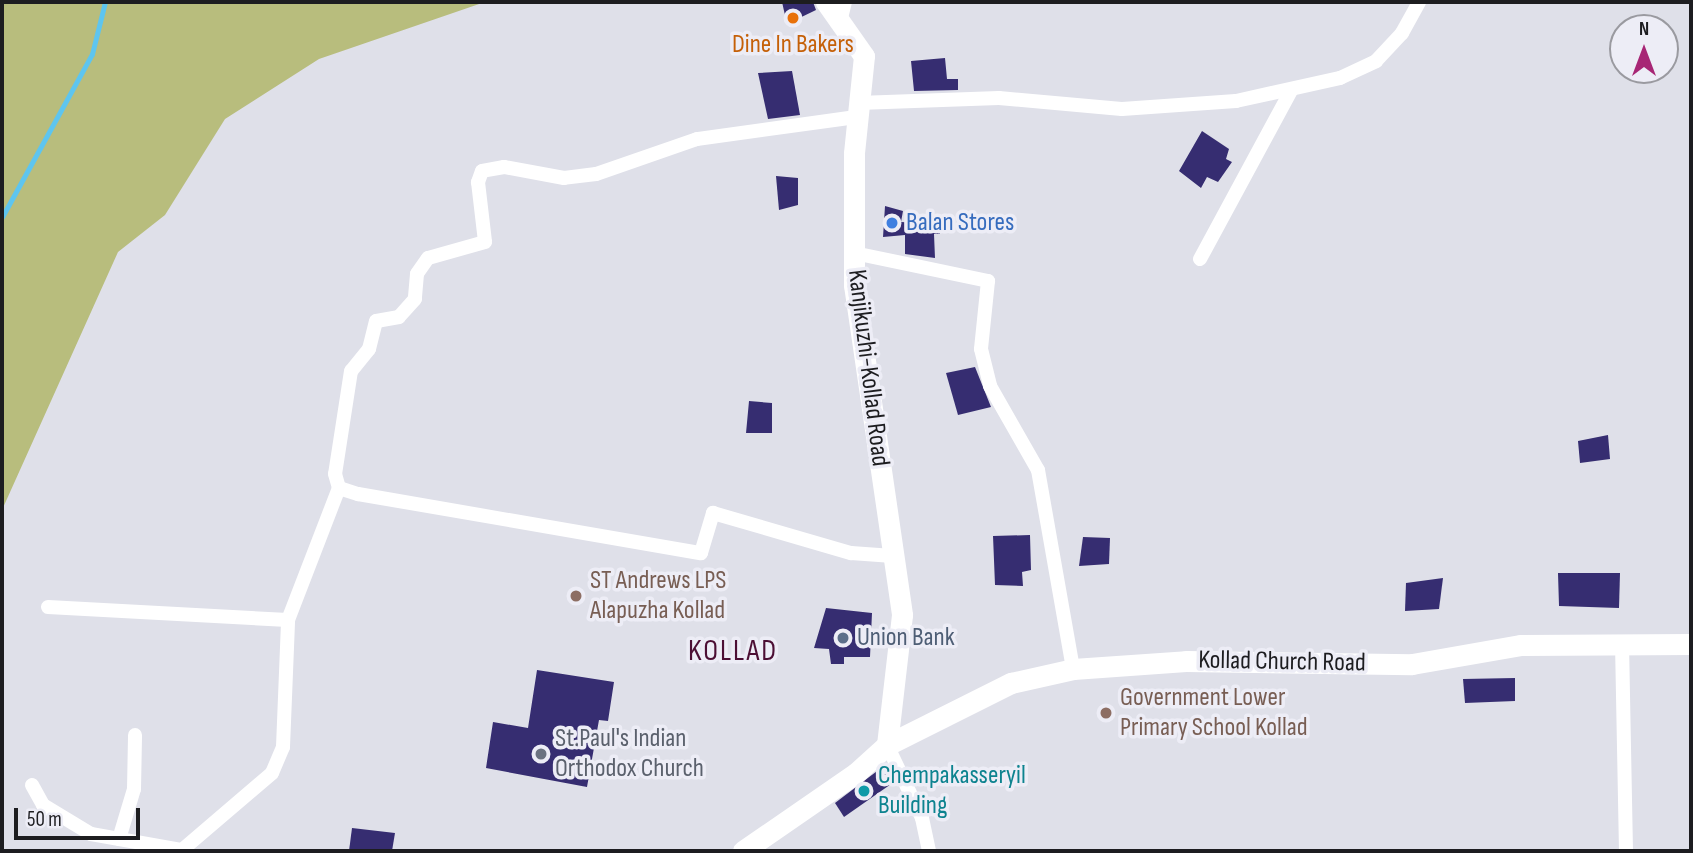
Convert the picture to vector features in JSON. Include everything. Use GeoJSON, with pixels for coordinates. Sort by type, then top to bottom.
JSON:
{"type":"FeatureCollection","features":[{"type":"Feature","properties":{"kind":"main road","name":"Kanjikuzhi-Kollad Road"},"geometry":{"type":"LineString","coordinates":[[826,2],[843,12],[864,56],[857,110],[854,253],[902,615],[887,745]]}},
{"type":"Feature","properties":{"kind":"main road","name":"Kollad Church Road"},"geometry":{"type":"LineString","coordinates":[[743,851],[856,773],[887,745],[1011,683],[1073,668],[1186,661],[1412,664],[1521,645],[1691,644]]}},
{"type":"Feature","properties":{"kind":"street"},"geometry":{"type":"LineString","coordinates":[[32,785],[43,805],[91,834],[184,851],[272,773],[283,747],[288,620],[338,488],[338,453],[351,371],[369,349],[376,321],[399,317],[415,299],[420,265],[438,253],[485,242],[478,182],[482,171],[504,167],[553,177],[596,174],[697,139],[857,110],[999,98],[1161,108],[1292,89],[1340,78],[1376,61],[1402,33],[1419,2]]}},
{"type":"Feature","properties":{"kind":"street"},"geometry":{"type":"LineString","coordinates":[[1199,259],[1292,89]]}},
{"type":"Feature","properties":{"kind":"street"},"geometry":{"type":"LineString","coordinates":[[854,253],[988,281],[981,349],[990,386],[1038,470],[1073,668]]}},
{"type":"Feature","properties":{"kind":"street"},"geometry":{"type":"LineString","coordinates":[[338,488],[701,553],[713,513],[851,553],[893,556]]}},
{"type":"Feature","properties":{"kind":"street"},"geometry":{"type":"LineString","coordinates":[[48,607],[288,620]]}},
{"type":"Feature","properties":{"kind":"street"},"geometry":{"type":"LineString","coordinates":[[1622,643],[1626,851]]}},
{"type":"Feature","properties":{"kind":"street"},"geometry":{"type":"LineString","coordinates":[[119,839],[134,789],[135,735]]}},
{"type":"Feature","properties":{"kind":"street"},"geometry":{"type":"LineString","coordinates":[[887,745],[922,818],[929,851]]}},
{"type":"Feature","properties":{"kind":"green space"},"geometry":{"type":"Polygon","coordinates":[[[2,2],[485,2],[319,59],[225,119],[165,215],[118,252],[2,510],[2,2]]]}},
{"type":"Feature","properties":{"kind":"building","name":"Dine In Bakers"},"geometry":{"type":"Polygon","coordinates":[[[782,2],[813,2],[816,10],[787,24],[782,2]]]}},
{"type":"Feature","properties":{"kind":"building"},"geometry":{"type":"Polygon","coordinates":[[[945,58],[947,79],[958,79],[958,90],[914,91],[911,61],[945,58]]]}},
{"type":"Feature","properties":{"kind":"building"},"geometry":{"type":"Polygon","coordinates":[[[792,71],[800,115],[768,119],[758,73],[792,71]]]}},
{"type":"Feature","properties":{"kind":"building"},"geometry":{"type":"Polygon","coordinates":[[[1202,131],[1229,149],[1226,159],[1232,162],[1218,182],[1207,177],[1201,188],[1179,171],[1202,131]]]}},
{"type":"Feature","properties":{"kind":"building"},"geometry":{"type":"Polygon","coordinates":[[[776,176],[798,178],[798,205],[779,210],[776,176]]]}},
{"type":"Feature","properties":{"kind":"building"},"geometry":{"type":"Polygon","coordinates":[[[885,206],[903,211],[901,222],[940,224],[940,234],[934,234],[935,258],[905,254],[905,235],[883,237],[885,206]]]}},
{"type":"Feature","properties":{"kind":"building"},"geometry":{"type":"Polygon","coordinates":[[[975,367],[991,407],[958,415],[946,373],[975,367]]]}},
{"type":"Feature","properties":{"kind":"building"},"geometry":{"type":"Polygon","coordinates":[[[749,401],[772,403],[772,433],[746,433],[749,401]]]}},
{"type":"Feature","properties":{"kind":"building"},"geometry":{"type":"Polygon","coordinates":[[[1608,435],[1610,459],[1580,463],[1578,441],[1608,435]]]}},
{"type":"Feature","properties":{"kind":"building"},"geometry":{"type":"Polygon","coordinates":[[[1030,535],[1031,570],[1022,572],[1023,586],[995,585],[993,536],[1030,535]]]}},
{"type":"Feature","properties":{"kind":"building"},"geometry":{"type":"Polygon","coordinates":[[[1083,537],[1110,538],[1109,564],[1079,566],[1083,537]]]}},
{"type":"Feature","properties":{"kind":"building"},"geometry":{"type":"Polygon","coordinates":[[[1558,573],[1620,573],[1619,608],[1559,606],[1558,573]]]}},
{"type":"Feature","properties":{"kind":"building"},"geometry":{"type":"Polygon","coordinates":[[[1443,578],[1439,609],[1405,611],[1406,583],[1443,578]]]}},
{"type":"Feature","properties":{"kind":"building","name":"Union Bank"},"geometry":{"type":"Polygon","coordinates":[[[826,608],[872,613],[870,657],[844,657],[844,664],[831,664],[829,649],[814,648],[826,608]]]}},
{"type":"Feature","properties":{"kind":"building"},"geometry":{"type":"Polygon","coordinates":[[[537,670],[614,682],[608,721],[599,720],[587,787],[486,768],[493,722],[528,728],[537,670]]]}},
{"type":"Feature","properties":{"kind":"building"},"geometry":{"type":"Polygon","coordinates":[[[1515,678],[1515,701],[1465,703],[1463,679],[1515,678]]]}},
{"type":"Feature","properties":{"kind":"building","name":"Chempakasseryil Building"},"geometry":{"type":"Polygon","coordinates":[[[885,765],[894,782],[844,817],[835,803],[885,765]]]}},
{"type":"Feature","properties":{"kind":"building"},"geometry":{"type":"Polygon","coordinates":[[[352,828],[395,833],[392,851],[349,851],[352,828]]]}},
{"type":"Feature","properties":{"kind":"waterway"},"geometry":{"type":"LineString","coordinates":[[2,217],[92,54],[105,2]]}},
{"type":"Feature","properties":{"kind":"place","name":"Dine In Bakers"},"geometry":{"type":"Point","coordinates":[793,18]}},
{"type":"Feature","properties":{"kind":"place","name":"Balan Stores"},"geometry":{"type":"Point","coordinates":[892,223]}},
{"type":"Feature","properties":{"kind":"place","name":"ST Andrews LPS Alapuzha Kollad"},"geometry":{"type":"Point","coordinates":[576,596]}},
{"type":"Feature","properties":{"kind":"place","name":"Union Bank"},"geometry":{"type":"Point","coordinates":[843,638]}},
{"type":"Feature","properties":{"kind":"place","name":"Government Lower Primary School Kollad"},"geometry":{"type":"Point","coordinates":[1106,713]}},
{"type":"Feature","properties":{"kind":"place","name":"St.Paul's Indian Orthodox Church"},"geometry":{"type":"Point","coordinates":[541,754]}},
{"type":"Feature","properties":{"kind":"place","name":"Chempakasseryil Building"},"geometry":{"type":"Point","coordinates":[864,791]}},
{"type":"Feature","properties":{"kind":"district","name":"KOLLAD"},"geometry":{"type":"Point","coordinates":[733,651]}}]}
